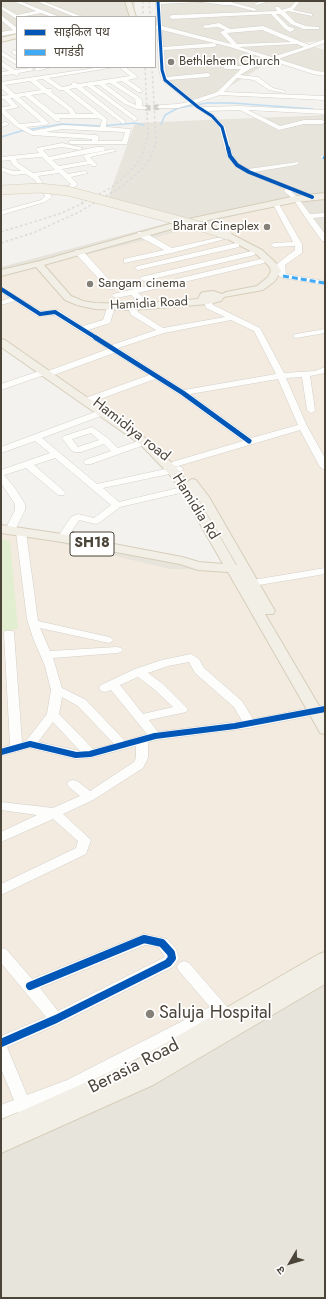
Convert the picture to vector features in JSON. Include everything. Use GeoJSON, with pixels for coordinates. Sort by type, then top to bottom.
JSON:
{"type":"FeatureCollection","features":[{"type":"Feature","properties":{"kind":"main road"},"geometry":{"type":"LineString","coordinates":[[128,1],[133,16]]}},
{"type":"Feature","properties":{"kind":"main road"},"geometry":{"type":"LineString","coordinates":[[1,40],[16,37]]}},
{"type":"Feature","properties":{"kind":"main road","name":"Hamidia Road"},"geometry":{"type":"LineString","coordinates":[[1,189],[39,188],[68,191],[195,225],[251,247],[273,265],[276,271],[275,275],[267,284],[251,290],[212,298],[132,307],[111,307],[80,303],[41,264]]}},
{"type":"Feature","properties":{"kind":"main road"},"geometry":{"type":"LineString","coordinates":[[1,273],[41,264],[187,222],[325,195]]}},
{"type":"Feature","properties":{"kind":"main road","name":"Hamidia Road"},"geometry":{"type":"LineString","coordinates":[[73,297],[95,302],[118,304],[212,298]]}},
{"type":"Feature","properties":{"kind":"main road"},"geometry":{"type":"LineString","coordinates":[[1,337],[48,373]]}},
{"type":"Feature","properties":{"kind":"main road","name":"Hamidia Rd"},"geometry":{"type":"LineString","coordinates":[[1,342],[89,400],[176,468],[186,488],[239,569],[321,712]]}},
{"type":"Feature","properties":{"kind":"main road","name":"Hamidiya road"},"geometry":{"type":"LineString","coordinates":[[89,400],[152,444],[203,497],[239,569]]}},
{"type":"Feature","properties":{"kind":"main road","name":"SH18"},"geometry":{"type":"LineString","coordinates":[[9,530],[62,538],[198,566],[239,569]]}},
{"type":"Feature","properties":{"kind":"main road","name":"Hamidia Rd"},"geometry":{"type":"LineString","coordinates":[[239,569],[253,583],[321,712],[325,729]]}},
{"type":"Feature","properties":{"kind":"main road","name":"Berasia Road"},"geometry":{"type":"LineString","coordinates":[[1,1129],[26,1110],[143,1066],[325,959]]}},
{"type":"Feature","properties":{"kind":"main road","name":"Berasia Road"},"geometry":{"type":"LineString","coordinates":[[1,1144],[146,1079],[228,1017],[325,975]]}},
{"type":"Feature","properties":{"kind":"street"},"geometry":{"type":"LineString","coordinates":[[1,7],[15,1],[54,16]]}},
{"type":"Feature","properties":{"kind":"street"},"geometry":{"type":"LineString","coordinates":[[38,1],[77,16]]}},
{"type":"Feature","properties":{"kind":"street"},"geometry":{"type":"LineString","coordinates":[[255,12],[231,3],[224,4],[201,1],[158,2],[160,56],[164,77],[196,106],[212,116],[222,127],[230,156],[237,165],[247,171],[274,181],[288,189],[312,197]]}},
{"type":"Feature","properties":{"kind":"street"},"geometry":{"type":"LineString","coordinates":[[263,28],[255,12],[257,8],[254,3],[268,1]]}},
{"type":"Feature","properties":{"kind":"street"},"geometry":{"type":"LineString","coordinates":[[172,17],[281,12],[294,8],[298,1]]}},
{"type":"Feature","properties":{"kind":"street"},"geometry":{"type":"LineString","coordinates":[[159,13],[206,9],[205,5],[198,2]]}},
{"type":"Feature","properties":{"kind":"street"},"geometry":{"type":"LineString","coordinates":[[1,7],[16,16]]}},
{"type":"Feature","properties":{"kind":"street"},"geometry":{"type":"LineString","coordinates":[[277,7],[290,21],[299,26],[317,28]]}},
{"type":"Feature","properties":{"kind":"street"},"geometry":{"type":"LineString","coordinates":[[21,16],[55,8]]}},
{"type":"Feature","properties":{"kind":"street"},"geometry":{"type":"LineString","coordinates":[[289,10],[310,15]]}},
{"type":"Feature","properties":{"kind":"street"},"geometry":{"type":"LineString","coordinates":[[272,12],[281,23],[287,28],[292,29],[277,34]]}},
{"type":"Feature","properties":{"kind":"street"},"geometry":{"type":"LineString","coordinates":[[1,17],[16,30]]}},
{"type":"Feature","properties":{"kind":"street"},"geometry":{"type":"LineString","coordinates":[[199,23],[263,28],[267,31],[319,49]]}},
{"type":"Feature","properties":{"kind":"street"},"geometry":{"type":"LineString","coordinates":[[205,26],[219,24],[239,26]]}},
{"type":"Feature","properties":{"kind":"street"},"geometry":{"type":"LineString","coordinates":[[234,46],[223,32],[239,26]]}},
{"type":"Feature","properties":{"kind":"street"},"geometry":{"type":"LineString","coordinates":[[158,27],[234,46],[315,73],[325,74]]}},
{"type":"Feature","properties":{"kind":"street"},"geometry":{"type":"LineString","coordinates":[[251,44],[263,28]]}},
{"type":"Feature","properties":{"kind":"street"},"geometry":{"type":"LineString","coordinates":[[1,34],[16,31]]}},
{"type":"Feature","properties":{"kind":"street"},"geometry":{"type":"LineString","coordinates":[[10,32],[16,36]]}},
{"type":"Feature","properties":{"kind":"street"},"geometry":{"type":"LineString","coordinates":[[220,38],[228,38]]}},
{"type":"Feature","properties":{"kind":"street"},"geometry":{"type":"LineString","coordinates":[[226,67],[250,67],[325,41]]}},
{"type":"Feature","properties":{"kind":"street"},"geometry":{"type":"LineString","coordinates":[[234,46],[251,44],[300,43]]}},
{"type":"Feature","properties":{"kind":"street"},"geometry":{"type":"LineString","coordinates":[[160,49],[222,44]]}},
{"type":"Feature","properties":{"kind":"street"},"geometry":{"type":"LineString","coordinates":[[206,46],[210,52]]}},
{"type":"Feature","properties":{"kind":"street"},"geometry":{"type":"LineString","coordinates":[[1,53],[16,63]]}},
{"type":"Feature","properties":{"kind":"street"},"geometry":{"type":"LineString","coordinates":[[160,56],[167,56]]}},
{"type":"Feature","properties":{"kind":"street"},"geometry":{"type":"LineString","coordinates":[[250,67],[247,64],[263,56]]}},
{"type":"Feature","properties":{"kind":"street"},"geometry":{"type":"LineString","coordinates":[[3,66],[16,64]]}},
{"type":"Feature","properties":{"kind":"street"},"geometry":{"type":"LineString","coordinates":[[3,66],[15,72],[24,79],[50,92],[72,111],[70,116]]}},
{"type":"Feature","properties":{"kind":"street"},"geometry":{"type":"LineString","coordinates":[[196,106],[217,94],[236,76],[250,67]]}},
{"type":"Feature","properties":{"kind":"street"},"geometry":{"type":"LineString","coordinates":[[3,98],[32,93],[67,90],[89,83],[112,82],[136,77],[123,68]]}},
{"type":"Feature","properties":{"kind":"street"},"geometry":{"type":"LineString","coordinates":[[91,70],[137,98],[142,108],[121,99],[100,83]]}},
{"type":"Feature","properties":{"kind":"street"},"geometry":{"type":"LineString","coordinates":[[1,74],[15,72],[113,70]]}},
{"type":"Feature","properties":{"kind":"street"},"geometry":{"type":"LineString","coordinates":[[112,82],[108,76],[113,70]]}},
{"type":"Feature","properties":{"kind":"street"},"geometry":{"type":"LineString","coordinates":[[164,77],[188,70]]}},
{"type":"Feature","properties":{"kind":"street"},"geometry":{"type":"LineString","coordinates":[[1,85],[24,79],[40,72],[61,74],[76,71]]}},
{"type":"Feature","properties":{"kind":"street"},"geometry":{"type":"LineString","coordinates":[[40,72],[59,88],[67,90],[105,120],[95,140]]}},
{"type":"Feature","properties":{"kind":"street"},"geometry":{"type":"LineString","coordinates":[[61,74],[123,122]]}},
{"type":"Feature","properties":{"kind":"street"},"geometry":{"type":"LineString","coordinates":[[164,77],[208,75]]}},
{"type":"Feature","properties":{"kind":"street"},"geometry":{"type":"LineString","coordinates":[[236,76],[257,78],[269,89],[275,91],[307,92],[312,98]]}},
{"type":"Feature","properties":{"kind":"street"},"geometry":{"type":"LineString","coordinates":[[1,80],[24,79]]}},
{"type":"Feature","properties":{"kind":"street"},"geometry":{"type":"LineString","coordinates":[[24,79],[32,93],[53,116],[58,124]]}},
{"type":"Feature","properties":{"kind":"street"},"geometry":{"type":"LineString","coordinates":[[124,80],[140,90]]}},
{"type":"Feature","properties":{"kind":"street"},"geometry":{"type":"LineString","coordinates":[[89,83],[135,119]]}},
{"type":"Feature","properties":{"kind":"street"},"geometry":{"type":"LineString","coordinates":[[1,85],[46,122],[24,125]]}},
{"type":"Feature","properties":{"kind":"street"},"geometry":{"type":"LineString","coordinates":[[32,93],[50,102]]}},
{"type":"Feature","properties":{"kind":"street"},"geometry":{"type":"LineString","coordinates":[[217,94],[325,98]]}},
{"type":"Feature","properties":{"kind":"street"},"geometry":{"type":"LineString","coordinates":[[217,94],[228,101],[325,107]]}},
{"type":"Feature","properties":{"kind":"street"},"geometry":{"type":"LineString","coordinates":[[1,110],[13,110],[16,107],[3,98]]}},
{"type":"Feature","properties":{"kind":"street"},"geometry":{"type":"LineString","coordinates":[[160,107],[196,106],[267,109],[278,113]]}},
{"type":"Feature","properties":{"kind":"street"},"geometry":{"type":"LineString","coordinates":[[55,107],[70,116]]}},
{"type":"Feature","properties":{"kind":"street"},"geometry":{"type":"LineString","coordinates":[[239,108],[262,120],[272,122],[300,120]]}},
{"type":"Feature","properties":{"kind":"street"},"geometry":{"type":"LineString","coordinates":[[252,114],[267,109]]}},
{"type":"Feature","properties":{"kind":"street"},"geometry":{"type":"LineString","coordinates":[[1,110],[24,125],[32,133],[52,136],[66,136],[74,140],[80,148]]}},
{"type":"Feature","properties":{"kind":"street"},"geometry":{"type":"LineString","coordinates":[[252,114],[299,111],[320,118]]}},
{"type":"Feature","properties":{"kind":"street"},"geometry":{"type":"LineString","coordinates":[[272,122],[279,128],[320,118],[325,112]]}},
{"type":"Feature","properties":{"kind":"street"},"geometry":{"type":"LineString","coordinates":[[53,116],[100,116]]}},
{"type":"Feature","properties":{"kind":"street"},"geometry":{"type":"LineString","coordinates":[[52,136],[58,124]]}},
{"type":"Feature","properties":{"kind":"street"},"geometry":{"type":"LineString","coordinates":[[1,189],[18,186],[70,188],[75,184],[44,156],[39,149],[74,140],[95,140],[109,143],[125,143],[129,130],[102,127],[70,127],[58,124],[32,133]]}},
{"type":"Feature","properties":{"kind":"street"},"geometry":{"type":"LineString","coordinates":[[66,136],[70,127]]}},
{"type":"Feature","properties":{"kind":"street"},"geometry":{"type":"LineString","coordinates":[[74,140],[85,128]]}},
{"type":"Feature","properties":{"kind":"street"},"geometry":{"type":"LineString","coordinates":[[109,143],[114,129]]}},
{"type":"Feature","properties":{"kind":"street"},"geometry":{"type":"LineString","coordinates":[[74,140],[95,140]]}},
{"type":"Feature","properties":{"kind":"street"},"geometry":{"type":"LineString","coordinates":[[1,159],[44,156],[103,149],[80,148],[44,156]]}},
{"type":"Feature","properties":{"kind":"street"},"geometry":{"type":"LineString","coordinates":[[3,171],[31,174],[59,170],[92,163],[114,154]]}},
{"type":"Feature","properties":{"kind":"street"},"geometry":{"type":"LineString","coordinates":[[1,213],[47,199],[48,195],[38,179],[15,164],[12,158]]}},
{"type":"Feature","properties":{"kind":"street"},"geometry":{"type":"LineString","coordinates":[[247,171],[296,163]]}},
{"type":"Feature","properties":{"kind":"street"},"geometry":{"type":"LineString","coordinates":[[67,176],[85,173]]}},
{"type":"Feature","properties":{"kind":"street"},"geometry":{"type":"LineString","coordinates":[[288,189],[325,195]]}},
{"type":"Feature","properties":{"kind":"street"},"geometry":{"type":"LineString","coordinates":[[288,189],[325,239]]}},
{"type":"Feature","properties":{"kind":"street"},"geometry":{"type":"LineString","coordinates":[[276,204],[298,244],[299,251],[281,264],[284,276],[325,283]]}},
{"type":"Feature","properties":{"kind":"street"},"geometry":{"type":"LineString","coordinates":[[307,216],[324,215]]}},
{"type":"Feature","properties":{"kind":"street"},"geometry":{"type":"LineString","coordinates":[[141,234],[162,247],[172,250],[205,275]]}},
{"type":"Feature","properties":{"kind":"street"},"geometry":{"type":"LineString","coordinates":[[127,261],[224,237]]}},
{"type":"Feature","properties":{"kind":"street"},"geometry":{"type":"LineString","coordinates":[[196,244],[206,252]]}},
{"type":"Feature","properties":{"kind":"street"},"geometry":{"type":"LineString","coordinates":[[274,245],[298,244]]}},
{"type":"Feature","properties":{"kind":"street"},"geometry":{"type":"LineString","coordinates":[[138,268],[236,245]]}},
{"type":"Feature","properties":{"kind":"street"},"geometry":{"type":"LineString","coordinates":[[79,252],[111,287]]}},
{"type":"Feature","properties":{"kind":"street"},"geometry":{"type":"LineString","coordinates":[[144,279],[252,253]]}},
{"type":"Feature","properties":{"kind":"street"},"geometry":{"type":"LineString","coordinates":[[149,256],[153,264],[180,281]]}},
{"type":"Feature","properties":{"kind":"street"},"geometry":{"type":"LineString","coordinates":[[116,296],[261,260]]}},
{"type":"Feature","properties":{"kind":"street"},"geometry":{"type":"LineString","coordinates":[[1,289],[14,299],[40,314],[55,312],[183,393],[249,442]]}},
{"type":"Feature","properties":{"kind":"street"},"geometry":{"type":"LineString","coordinates":[[133,292],[145,303]]}},
{"type":"Feature","properties":{"kind":"street"},"geometry":{"type":"LineString","coordinates":[[212,298],[209,306],[257,330],[281,376],[303,426],[325,467]]}},
{"type":"Feature","properties":{"kind":"street"},"geometry":{"type":"LineString","coordinates":[[1,303],[14,299]]}},
{"type":"Feature","properties":{"kind":"street"},"geometry":{"type":"LineString","coordinates":[[82,329],[107,320],[111,307]]}},
{"type":"Feature","properties":{"kind":"street"},"geometry":{"type":"LineString","coordinates":[[132,307],[134,313],[162,331]]}},
{"type":"Feature","properties":{"kind":"street"},"geometry":{"type":"LineString","coordinates":[[1,387],[48,373],[162,331],[231,318]]}},
{"type":"Feature","properties":{"kind":"street"},"geometry":{"type":"LineString","coordinates":[[296,336],[325,331]]}},
{"type":"Feature","properties":{"kind":"street"},"geometry":{"type":"LineString","coordinates":[[183,393],[281,376],[316,373],[325,370]]}},
{"type":"Feature","properties":{"kind":"street"},"geometry":{"type":"LineString","coordinates":[[316,373],[325,376]]}},
{"type":"Feature","properties":{"kind":"street"},"geometry":{"type":"LineString","coordinates":[[306,374],[311,410]]}},
{"type":"Feature","properties":{"kind":"street"},"geometry":{"type":"LineString","coordinates":[[89,400],[156,376]]}},
{"type":"Feature","properties":{"kind":"street"},"geometry":{"type":"LineString","coordinates":[[2,449],[37,438],[103,412]]}},
{"type":"Feature","properties":{"kind":"street"},"geometry":{"type":"LineString","coordinates":[[96,487],[176,468],[249,442],[303,426]]}},
{"type":"Feature","properties":{"kind":"street"},"geometry":{"type":"LineString","coordinates":[[37,438],[117,505]]}},
{"type":"Feature","properties":{"kind":"street"},"geometry":{"type":"LineString","coordinates":[[106,441],[117,452]]}},
{"type":"Feature","properties":{"kind":"street"},"geometry":{"type":"LineString","coordinates":[[88,462],[144,442]]}},
{"type":"Feature","properties":{"kind":"street"},"geometry":{"type":"LineString","coordinates":[[314,447],[325,446]]}},
{"type":"Feature","properties":{"kind":"street"},"geometry":{"type":"LineString","coordinates":[[1,473],[56,454]]}},
{"type":"Feature","properties":{"kind":"street"},"geometry":{"type":"LineString","coordinates":[[27,464],[61,493]]}},
{"type":"Feature","properties":{"kind":"street"},"geometry":{"type":"LineString","coordinates":[[1,477],[12,490],[15,501],[9,530],[33,623],[51,666],[57,690],[52,715],[30,744]]}},
{"type":"Feature","properties":{"kind":"street"},"geometry":{"type":"LineString","coordinates":[[1,486],[15,501]]}},
{"type":"Feature","properties":{"kind":"street"},"geometry":{"type":"LineString","coordinates":[[62,538],[74,519],[78,517],[96,522],[117,505],[186,488]]}},
{"type":"Feature","properties":{"kind":"street"},"geometry":{"type":"LineString","coordinates":[[253,583],[325,571]]}},
{"type":"Feature","properties":{"kind":"street"},"geometry":{"type":"LineString","coordinates":[[33,623],[109,640]]}},
{"type":"Feature","properties":{"kind":"street"},"geometry":{"type":"LineString","coordinates":[[9,633],[16,749]]}},
{"type":"Feature","properties":{"kind":"street"},"geometry":{"type":"LineString","coordinates":[[46,656],[117,650]]}},
{"type":"Feature","properties":{"kind":"street"},"geometry":{"type":"LineString","coordinates":[[155,736],[141,718],[109,686],[139,672],[166,663],[191,658],[195,661],[198,670],[238,704],[244,712],[249,724]]}},
{"type":"Feature","properties":{"kind":"street"},"geometry":{"type":"LineString","coordinates":[[139,672],[158,686],[182,709],[141,718]]}},
{"type":"Feature","properties":{"kind":"street"},"geometry":{"type":"LineString","coordinates":[[57,690],[82,703],[123,746]]}},
{"type":"Feature","properties":{"kind":"street"},"geometry":{"type":"LineString","coordinates":[[1,752],[30,744],[76,755],[90,754],[155,736],[249,724],[321,712]]}},
{"type":"Feature","properties":{"kind":"street"},"geometry":{"type":"LineString","coordinates":[[52,715],[90,754]]}},
{"type":"Feature","properties":{"kind":"street"},"geometry":{"type":"LineString","coordinates":[[2,835],[89,797],[139,765],[142,756],[142,740]]}},
{"type":"Feature","properties":{"kind":"street"},"geometry":{"type":"LineString","coordinates":[[73,784],[89,797]]}},
{"type":"Feature","properties":{"kind":"street"},"geometry":{"type":"LineString","coordinates":[[1,806],[54,813],[85,840],[81,851],[1,890]]}},
{"type":"Feature","properties":{"kind":"street"},"geometry":{"type":"LineString","coordinates":[[1,1043],[56,1019],[168,963],[172,958],[171,953],[162,943],[144,939],[30,986]]}},
{"type":"Feature","properties":{"kind":"street"},"geometry":{"type":"LineString","coordinates":[[1,953],[56,1019]]}},
{"type":"Feature","properties":{"kind":"street"},"geometry":{"type":"LineString","coordinates":[[184,967],[228,1017]]}},
{"type":"Feature","properties":{"kind":"street"},"geometry":{"type":"LineString","coordinates":[[1,1051],[26,1110],[1,1112]]}},
{"type":"Feature","properties":{"kind":"shaded area"},"geometry":{"type":"Polygon","coordinates":[[[1,1],[135,1],[134,16],[16,16],[16,38],[1,40],[1,1]]]}},
{"type":"Feature","properties":{"kind":"shaded area"},"geometry":{"type":"Polygon","coordinates":[[[159,1],[325,1],[325,40],[301,43],[325,50],[325,72],[303,69],[274,59],[219,93],[194,104],[165,80],[160,56],[159,1]]]}},
{"type":"Feature","properties":{"kind":"shaded area"},"geometry":{"type":"Polygon","coordinates":[[[325,115],[325,1298],[1,1298],[1,532],[234,569],[170,464],[1,341],[1,267],[179,220],[108,198],[135,123],[325,115]]]}},
{"type":"Feature","properties":{"kind":"shaded area"},"geometry":{"type":"Polygon","coordinates":[[[296,199],[325,242],[325,975],[1,1128],[1,529],[170,569],[235,570],[170,464],[1,341],[1,275],[150,239],[296,199]]]}},
{"type":"Feature","properties":{"kind":"green space"},"geometry":{"type":"Polygon","coordinates":[[[1,539],[10,541],[18,629],[1,631],[1,539]]]}},
{"type":"Feature","properties":{"kind":"waterway"},"geometry":{"type":"LineString","coordinates":[[161,124],[165,115],[178,108],[207,103],[232,103],[313,109]]}},
{"type":"Feature","properties":{"kind":"waterway"},"geometry":{"type":"LineString","coordinates":[[1,137],[21,131],[62,124],[102,126],[135,123],[144,125]]}},
{"type":"Feature","properties":{"kind":"tunnel"},"geometry":{"type":"LineString","coordinates":[[145,108],[160,107]]}},
{"type":"Feature","properties":{"kind":"railway"},"geometry":{"type":"LineString","coordinates":[[143,1],[143,16]]}},
{"type":"Feature","properties":{"kind":"railway"},"geometry":{"type":"LineString","coordinates":[[149,1],[150,16]]}},
{"type":"Feature","properties":{"kind":"railway"},"geometry":{"type":"LineString","coordinates":[[81,203],[107,190],[121,180],[136,165],[143,153],[148,135],[145,68]]}},
{"type":"Feature","properties":{"kind":"railway"},"geometry":{"type":"LineString","coordinates":[[1,243],[33,233],[79,212],[121,187],[143,168],[151,157],[156,142],[152,68]]}},
{"type":"Feature","properties":{"kind":"railway"},"geometry":{"type":"LineString","coordinates":[[1,232],[59,214],[86,202]]}},
{"type":"Feature","properties":{"kind":"marked path"},"geometry":{"type":"LineString","coordinates":[[283,276],[325,283]]}},
{"type":"Feature","properties":{"kind":"cycle path"},"geometry":{"type":"LineString","coordinates":[[158,1],[162,70],[165,80],[198,107],[212,116],[222,127],[230,156],[237,165],[249,172],[312,197]]}},
{"type":"Feature","properties":{"kind":"cycle path"},"geometry":{"type":"LineString","coordinates":[[1,289],[40,314],[55,312],[183,393],[249,441]]}},
{"type":"Feature","properties":{"kind":"cycle path"},"geometry":{"type":"LineString","coordinates":[[1,752],[30,744],[76,755],[90,754],[155,736],[235,726],[325,709]]}},
{"type":"Feature","properties":{"kind":"cycle path"},"geometry":{"type":"LineString","coordinates":[[1,1043],[56,1019],[168,963],[172,958],[171,953],[162,943],[144,939],[30,986]]}},
{"type":"Feature","properties":{"kind":"place","name":"Bethlehem Church"},"geometry":{"type":"Point","coordinates":[171,62]}},
{"type":"Feature","properties":{"kind":"place","name":"Bharat Cineplex"},"geometry":{"type":"Point","coordinates":[267,227]}},
{"type":"Feature","properties":{"kind":"place","name":"Sangam cinema"},"geometry":{"type":"Point","coordinates":[90,284]}},
{"type":"Feature","properties":{"kind":"place","name":"Saluja Hospital"},"geometry":{"type":"Point","coordinates":[150,1014]}}]}
